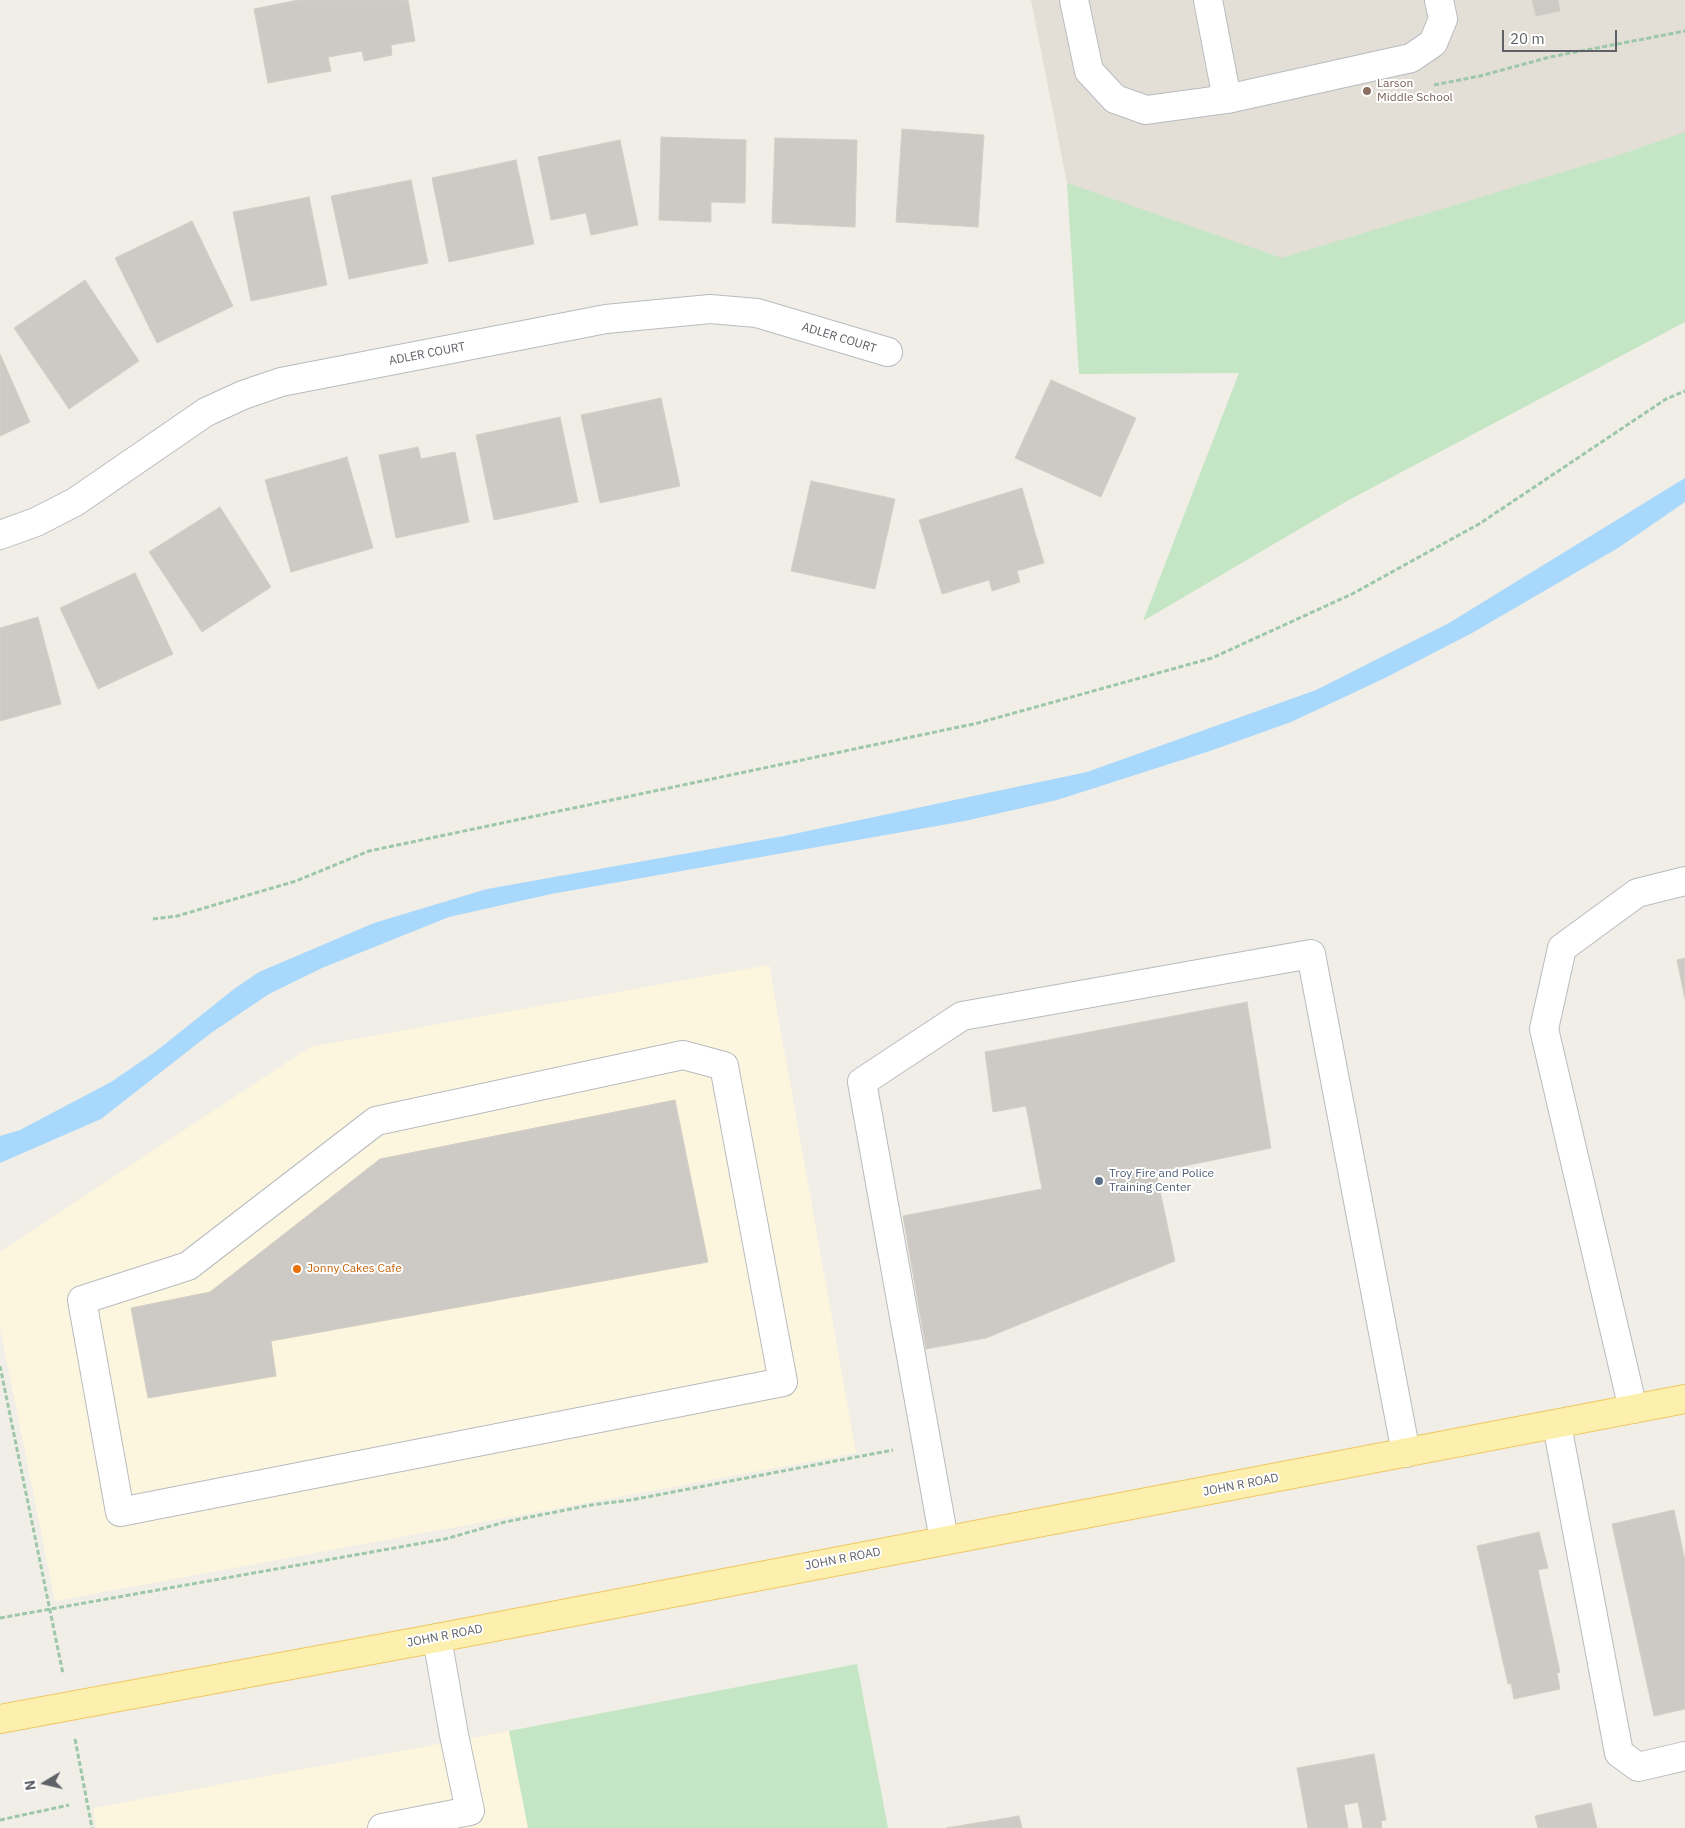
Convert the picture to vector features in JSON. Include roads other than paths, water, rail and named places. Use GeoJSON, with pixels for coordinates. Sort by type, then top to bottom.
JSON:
{"type":"FeatureCollection","features":[{"type":"Feature","properties":{"kind":"main road","name":"JOHN R ROAD"},"geometry":{"type":"LineString","coordinates":[[0,1719],[437,1638],[944,1540],[1558,1425],[1633,1408],[1685,1399]]}},
{"type":"Feature","properties":{"kind":"street"},"geometry":{"type":"LineString","coordinates":[[1074,0],[1088,71],[1115,99],[1146,110],[1227,98],[1410,58],[1433,44],[1442,19],[1439,0]]}},
{"type":"Feature","properties":{"kind":"street"},"geometry":{"type":"LineString","coordinates":[[1208,0],[1227,98]]}},
{"type":"Feature","properties":{"kind":"street","name":"ADLER COURT"},"geometry":{"type":"LineString","coordinates":[[0,535],[36,522],[75,502],[206,412],[243,395],[281,382],[606,319],[710,309],[757,313],[888,352]]}},
{"type":"Feature","properties":{"kind":"street"},"geometry":{"type":"LineString","coordinates":[[1633,1408],[1544,1029],[1562,948],[1638,893],[1685,881]]}},
{"type":"Feature","properties":{"kind":"street"},"geometry":{"type":"LineString","coordinates":[[944,1540],[862,1082],[962,1016],[1312,954],[1406,1453]]}},
{"type":"Feature","properties":{"kind":"street"},"geometry":{"type":"LineString","coordinates":[[683,1055],[724,1066],[783,1382],[120,1512],[82,1300],[188,1266],[376,1121],[683,1055]]}},
{"type":"Feature","properties":{"kind":"street"},"geometry":{"type":"LineString","coordinates":[[1558,1425],[1619,1753],[1638,1767],[1685,1756]]}},
{"type":"Feature","properties":{"kind":"street"},"geometry":{"type":"LineString","coordinates":[[382,1828],[479,1820],[454,1735],[437,1638]]}},
{"type":"Feature","properties":{"kind":"water"},"geometry":{"type":"Polygon","coordinates":[[[1685,478],[1685,502],[1618,548],[1472,633],[1385,678],[1291,722],[1210,751],[1057,800],[965,821],[551,894],[449,917],[322,968],[269,994],[211,1033],[101,1119],[0,1163],[0,1136],[20,1130],[111,1082],[155,1052],[234,989],[259,972],[374,923],[487,889],[784,836],[1087,772],[1316,690],[1449,623],[1685,478]]]}},
{"type":"Feature","properties":{"kind":"place","name":"Larson Middle School"},"geometry":{"type":"Point","coordinates":[1367,91]}},
{"type":"Feature","properties":{"kind":"place","name":"Troy Fire and Police Training Center"},"geometry":{"type":"Point","coordinates":[1099,1181]}},
{"type":"Feature","properties":{"kind":"place","name":"Jonny Cakes Cafe"},"geometry":{"type":"Point","coordinates":[297,1269]}}]}
